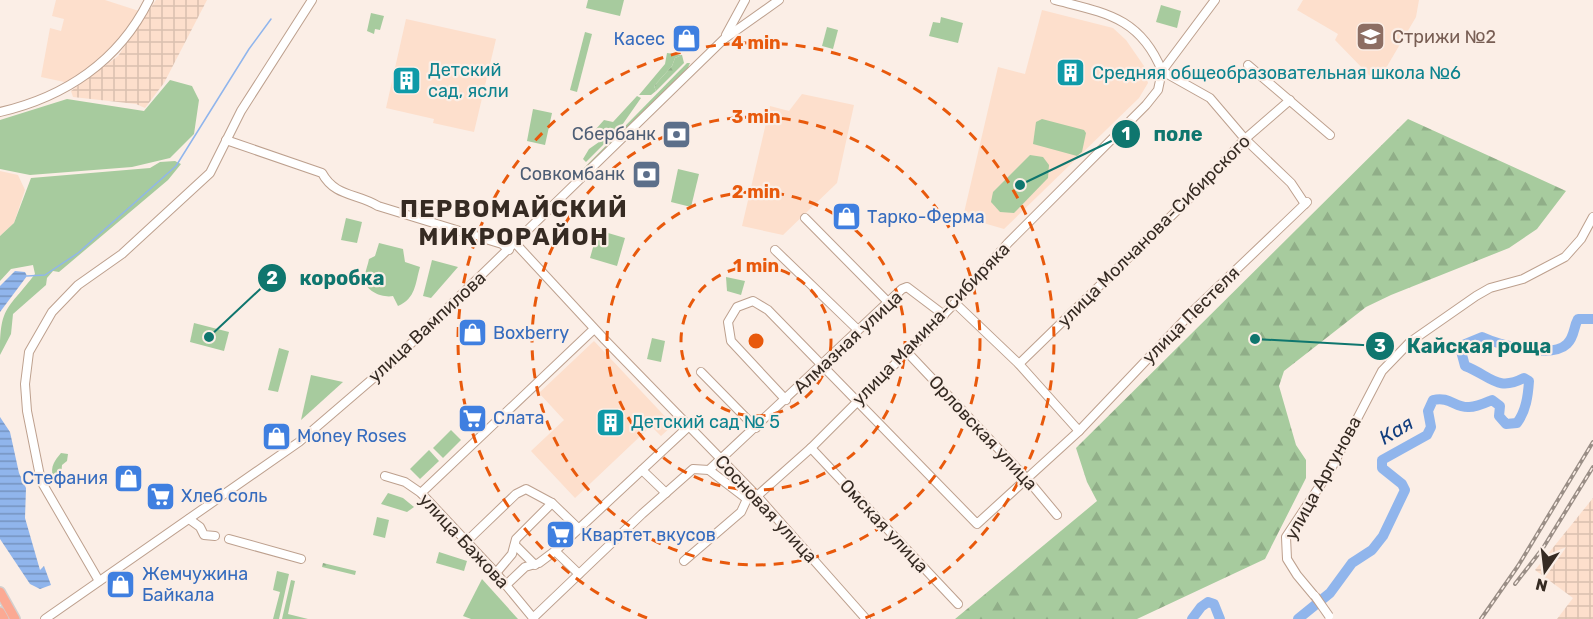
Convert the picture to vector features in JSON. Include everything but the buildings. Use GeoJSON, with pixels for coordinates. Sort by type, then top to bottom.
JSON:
{"type":"FeatureCollection","features":[{"type":"Feature","properties":{"kind":"main road"},"geometry":{"type":"LineString","coordinates":[[0,592],[15,619]]}},
{"type":"Feature","properties":{"kind":"main road"},"geometry":{"type":"LineString","coordinates":[[0,612],[4,619]]}},
{"type":"Feature","properties":{"kind":"street"},"geometry":{"type":"LineString","coordinates":[[0,112],[37,102],[80,80],[125,38],[149,0]]}},
{"type":"Feature","properties":{"kind":"street"},"geometry":{"type":"LineString","coordinates":[[99,581],[41,481],[27,411],[25,384],[29,352],[52,312],[78,285],[122,254],[210,173],[241,111],[312,0]]}},
{"type":"Feature","properties":{"kind":"street"},"geometry":{"type":"LineString","coordinates":[[745,0],[746,12],[750,15],[757,15]]}},
{"type":"Feature","properties":{"kind":"street"},"geometry":{"type":"LineString","coordinates":[[724,39],[745,0]]}},
{"type":"Feature","properties":{"kind":"street","name":"улица Вампилова"},"geometry":{"type":"LineString","coordinates":[[45,619],[299,442],[391,363],[516,244],[724,39],[779,0]]}},
{"type":"Feature","properties":{"kind":"street"},"geometry":{"type":"LineString","coordinates":[[1055,0],[1113,16],[1130,26],[1149,48],[1162,71],[1210,98],[1245,139]]}},
{"type":"Feature","properties":{"kind":"street","name":"улица Мамина-Сибиряка"},"geometry":{"type":"LineString","coordinates":[[747,499],[757,496],[811,448],[944,315],[1002,249],[1146,105],[1158,90],[1162,71],[1215,0]]}},
{"type":"Feature","properties":{"kind":"street"},"geometry":{"type":"LineString","coordinates":[[1248,65],[1330,135]]}},
{"type":"Feature","properties":{"kind":"street","name":"улица Молчанова-Сибирского"},"geometry":{"type":"LineString","coordinates":[[1019,364],[1196,192],[1245,139],[1290,100]]}},
{"type":"Feature","properties":{"kind":"street","name":"улица Пестеля"},"geometry":{"type":"LineString","coordinates":[[859,400],[977,524],[1079,431],[1195,309],[1306,203],[1291,183],[1245,139]]}},
{"type":"Feature","properties":{"kind":"street"},"geometry":{"type":"LineString","coordinates":[[226,140],[322,173],[329,185],[348,195],[502,244],[509,250]]}},
{"type":"Feature","properties":{"kind":"street","name":"улица Аргунова"},"geometry":{"type":"LineString","coordinates":[[1326,616],[1315,596],[1287,559],[1286,537],[1331,470],[1382,371],[1410,342],[1476,296],[1490,288],[1523,279],[1565,257],[1581,239],[1593,217]]}},
{"type":"Feature","properties":{"kind":"street"},"geometry":{"type":"LineString","coordinates":[[805,218],[887,301]]}},
{"type":"Feature","properties":{"kind":"street","name":"Сосновая улица"},"geometry":{"type":"LineString","coordinates":[[516,244],[594,329],[757,496],[866,619]]}},
{"type":"Feature","properties":{"kind":"street"},"geometry":{"type":"LineString","coordinates":[[775,250],[857,329]]}},
{"type":"Feature","properties":{"kind":"street","name":"Алмазная улица"},"geometry":{"type":"LineString","coordinates":[[534,619],[579,574],[693,469],[710,470],[721,461],[786,400],[819,364],[887,301],[907,287],[944,315]]}},
{"type":"Feature","properties":{"kind":"street"},"geometry":{"type":"LineString","coordinates":[[786,400],[731,341],[728,322],[737,307],[753,302],[768,310],[819,364],[859,400]]}},
{"type":"Feature","properties":{"kind":"street"},"geometry":{"type":"LineString","coordinates":[[955,303],[1019,364],[1079,431]]}},
{"type":"Feature","properties":{"kind":"street"},"geometry":{"type":"LineString","coordinates":[[421,493],[594,329]]}},
{"type":"Feature","properties":{"kind":"street","name":"Орловская улица"},"geometry":{"type":"LineString","coordinates":[[907,352],[1058,515]]}},
{"type":"Feature","properties":{"kind":"street"},"geometry":{"type":"LineString","coordinates":[[701,372],[756,428]]}},
{"type":"Feature","properties":{"kind":"street"},"geometry":{"type":"LineString","coordinates":[[506,585],[525,567],[535,565],[555,551],[688,427]]}},
{"type":"Feature","properties":{"kind":"street","name":"Омская улица"},"geometry":{"type":"LineString","coordinates":[[811,448],[958,604]]}},
{"type":"Feature","properties":{"kind":"street"},"geometry":{"type":"LineString","coordinates":[[642,470],[666,493]]}},
{"type":"Feature","properties":{"kind":"street"},"geometry":{"type":"LineString","coordinates":[[684,561],[741,512],[747,499],[710,470]]}},
{"type":"Feature","properties":{"kind":"street","name":"улица Бажова"},"geometry":{"type":"LineString","coordinates":[[385,476],[405,482],[421,493],[496,573],[534,619]]}},
{"type":"Feature","properties":{"kind":"street"},"geometry":{"type":"LineString","coordinates":[[466,542],[516,494],[526,489],[552,503],[579,529]]}},
{"type":"Feature","properties":{"kind":"street"},"geometry":{"type":"LineString","coordinates":[[496,573],[512,554],[516,539],[552,503]]}},
{"type":"Feature","properties":{"kind":"street"},"geometry":{"type":"LineString","coordinates":[[189,519],[200,527],[204,536],[215,536]]}},
{"type":"Feature","properties":{"kind":"street"},"geometry":{"type":"LineString","coordinates":[[229,539],[301,559]]}},
{"type":"Feature","properties":{"kind":"street"},"geometry":{"type":"LineString","coordinates":[[515,545],[535,565]]}},
{"type":"Feature","properties":{"kind":"street"},"geometry":{"type":"LineString","coordinates":[[555,551],[579,574]]}},
{"type":"Feature","properties":{"kind":"shaded area"},"geometry":{"type":"Polygon","coordinates":[[[56,0],[105,0],[139,11],[122,36],[102,57],[69,83],[41,77],[50,28],[61,31],[64,19],[52,16],[56,0]]]}},
{"type":"Feature","properties":{"kind":"shaded area"},"geometry":{"type":"Polygon","coordinates":[[[156,0],[207,0],[164,83],[145,108],[136,104],[73,97],[71,91],[118,56],[156,0]]]}},
{"type":"Feature","properties":{"kind":"shaded area","name":"Стрижи №2"},"geometry":{"type":"Polygon","coordinates":[[[1303,0],[1419,0],[1416,17],[1379,80],[1369,75],[1335,40],[1338,34],[1297,10],[1303,0]]]}},
{"type":"Feature","properties":{"kind":"shaded area"},"geometry":{"type":"Polygon","coordinates":[[[1042,10],[1113,28],[1126,40],[1144,66],[1148,83],[1139,98],[1004,229],[963,217],[998,67],[1025,74],[1042,10]]]}},
{"type":"Feature","properties":{"kind":"shaded area"},"geometry":{"type":"Polygon","coordinates":[[[406,19],[496,39],[474,132],[433,123],[434,119],[386,108],[406,19]]]}},
{"type":"Feature","properties":{"kind":"shaded area"},"geometry":{"type":"Polygon","coordinates":[[[802,94],[854,105],[837,183],[783,235],[742,226],[770,106],[789,111],[802,94]]]}},
{"type":"Feature","properties":{"kind":"shaded area"},"geometry":{"type":"Polygon","coordinates":[[[0,171],[18,175],[25,190],[14,223],[0,236],[0,171]]]}},
{"type":"Feature","properties":{"kind":"shaded area"},"geometry":{"type":"Polygon","coordinates":[[[594,341],[673,425],[661,436],[651,426],[575,498],[531,451],[564,420],[539,393],[594,341]]]}},
{"type":"Feature","properties":{"kind":"shaded area"},"geometry":{"type":"Polygon","coordinates":[[[1593,498],[1593,619],[1557,619],[1573,598],[1535,570],[1593,498]]]}},
{"type":"Feature","properties":{"kind":"green space"},"geometry":{"type":"Polygon","coordinates":[[[588,0],[624,0],[620,16],[586,8],[588,0]]]}},
{"type":"Feature","properties":{"kind":"green space"},"geometry":{"type":"Polygon","coordinates":[[[1161,5],[1181,11],[1177,28],[1156,22],[1161,5]]]}},
{"type":"Feature","properties":{"kind":"green space"},"geometry":{"type":"Polygon","coordinates":[[[371,13],[384,16],[380,30],[375,29],[374,34],[367,31],[371,13]]]}},
{"type":"Feature","properties":{"kind":"green space"},"geometry":{"type":"Polygon","coordinates":[[[941,17],[963,23],[958,43],[929,36],[933,22],[940,23],[941,17]]]}},
{"type":"Feature","properties":{"kind":"green space"},"geometry":{"type":"Polygon","coordinates":[[[827,27],[838,30],[833,49],[822,46],[827,27]]]}},
{"type":"Feature","properties":{"kind":"green space"},"geometry":{"type":"Polygon","coordinates":[[[585,32],[592,34],[577,92],[570,90],[585,32]]]}},
{"type":"Feature","properties":{"kind":"green space"},"geometry":{"type":"Polygon","coordinates":[[[667,53],[682,55],[675,58],[672,66],[654,86],[656,91],[651,95],[639,95],[665,64],[667,53]]]}},
{"type":"Feature","properties":{"kind":"green space"},"geometry":{"type":"Polygon","coordinates":[[[682,55],[684,63],[656,91],[654,86],[672,66],[675,58],[682,55]]]}},
{"type":"Feature","properties":{"kind":"green space"},"geometry":{"type":"Polygon","coordinates":[[[687,63],[690,63],[687,70],[586,172],[583,169],[687,63]]]}},
{"type":"Feature","properties":{"kind":"green space"},"geometry":{"type":"Polygon","coordinates":[[[170,80],[192,86],[199,100],[194,134],[170,158],[132,167],[30,175],[0,169],[0,120],[67,99],[144,111],[170,80]]]}},
{"type":"Feature","properties":{"kind":"green space"},"geometry":{"type":"Polygon","coordinates":[[[637,96],[641,98],[620,128],[599,135],[596,129],[604,120],[613,122],[637,96]]]}},
{"type":"Feature","properties":{"kind":"green space"},"geometry":{"type":"Polygon","coordinates":[[[533,109],[552,113],[545,145],[527,141],[533,109]]]}},
{"type":"Feature","properties":{"kind":"green space"},"geometry":{"type":"Polygon","coordinates":[[[1042,119],[1084,130],[1086,133],[1082,152],[1077,156],[1033,144],[1036,122],[1042,119]]]}},
{"type":"Feature","properties":{"kind":"green space"},"geometry":{"type":"Polygon","coordinates":[[[1408,119],[1566,191],[1537,229],[1509,248],[1366,307],[1284,371],[1279,386],[1296,445],[1306,460],[1306,478],[1265,559],[1137,619],[955,619],[1097,501],[1087,482],[1076,448],[1408,119]]]}},
{"type":"Feature","properties":{"kind":"green space"},"geometry":{"type":"Polygon","coordinates":[[[617,127],[620,128],[586,162],[583,159],[589,149],[599,142],[599,135],[610,133],[617,127]]]}},
{"type":"Feature","properties":{"kind":"green space"},"geometry":{"type":"Polygon","coordinates":[[[1030,155],[1043,157],[1049,165],[1048,178],[1014,213],[1000,212],[991,202],[993,192],[1030,155]]]}},
{"type":"Feature","properties":{"kind":"green space"},"geometry":{"type":"Polygon","coordinates":[[[175,161],[181,164],[168,180],[59,272],[53,271],[47,278],[46,285],[13,314],[11,334],[0,355],[2,326],[7,310],[35,274],[33,265],[11,269],[0,281],[0,236],[14,223],[31,178],[150,168],[160,162],[175,161]]]}},
{"type":"Feature","properties":{"kind":"green space"},"geometry":{"type":"Polygon","coordinates":[[[678,169],[699,174],[691,207],[671,202],[678,169]]]}},
{"type":"Feature","properties":{"kind":"green space"},"geometry":{"type":"Polygon","coordinates":[[[346,218],[362,222],[357,243],[341,240],[346,218]]]}},
{"type":"Feature","properties":{"kind":"green space"},"geometry":{"type":"Polygon","coordinates":[[[598,230],[625,238],[617,266],[590,258],[598,230]]]}},
{"type":"Feature","properties":{"kind":"green space"},"geometry":{"type":"Polygon","coordinates":[[[379,243],[403,249],[405,262],[420,267],[412,295],[398,306],[393,296],[376,293],[366,284],[365,275],[369,259],[375,256],[379,243]]]}},
{"type":"Feature","properties":{"kind":"green space"},"geometry":{"type":"Polygon","coordinates":[[[432,260],[458,267],[431,298],[423,296],[432,260]]]}},
{"type":"Feature","properties":{"kind":"green space"},"geometry":{"type":"Polygon","coordinates":[[[726,277],[745,281],[741,295],[727,291],[726,277]]]}},
{"type":"Feature","properties":{"kind":"green space"},"geometry":{"type":"Polygon","coordinates":[[[194,323],[229,332],[224,351],[190,342],[194,323]]]}},
{"type":"Feature","properties":{"kind":"green space"},"geometry":{"type":"Polygon","coordinates":[[[652,338],[665,341],[661,362],[647,359],[652,338]]]}},
{"type":"Feature","properties":{"kind":"green space"},"geometry":{"type":"Polygon","coordinates":[[[279,348],[289,351],[278,392],[268,390],[279,348]]]}},
{"type":"Feature","properties":{"kind":"green space"},"geometry":{"type":"Polygon","coordinates":[[[311,375],[343,382],[301,420],[311,375]]]}},
{"type":"Feature","properties":{"kind":"green space"},"geometry":{"type":"Polygon","coordinates":[[[451,430],[461,440],[443,458],[433,448],[451,430]]]}},
{"type":"Feature","properties":{"kind":"green space"},"geometry":{"type":"Polygon","coordinates":[[[429,450],[439,461],[420,479],[410,469],[429,450]]]}},
{"type":"Feature","properties":{"kind":"green space"},"geometry":{"type":"Polygon","coordinates":[[[61,453],[68,454],[67,461],[62,465],[61,475],[53,476],[54,464],[61,453]]]}},
{"type":"Feature","properties":{"kind":"green space"},"geometry":{"type":"Polygon","coordinates":[[[388,493],[403,498],[414,507],[407,512],[381,504],[388,493]]]}},
{"type":"Feature","properties":{"kind":"green space"},"geometry":{"type":"Polygon","coordinates":[[[377,517],[389,520],[385,538],[373,535],[377,517]]]}},
{"type":"Feature","properties":{"kind":"green space"},"geometry":{"type":"Polygon","coordinates":[[[439,552],[467,561],[464,571],[436,563],[439,552]]]}},
{"type":"Feature","properties":{"kind":"green space"},"geometry":{"type":"Polygon","coordinates":[[[323,563],[356,571],[355,575],[322,567],[323,563]]]}},
{"type":"Feature","properties":{"kind":"green space"},"geometry":{"type":"Polygon","coordinates":[[[277,571],[289,574],[279,619],[273,619],[280,592],[273,590],[277,571]]]}},
{"type":"Feature","properties":{"kind":"green space"},"geometry":{"type":"Polygon","coordinates":[[[482,579],[518,619],[471,619],[463,616],[482,579]]]}},
{"type":"Feature","properties":{"kind":"green space"},"geometry":{"type":"Polygon","coordinates":[[[291,580],[295,581],[288,614],[308,619],[282,619],[291,580]]]}},
{"type":"Feature","properties":{"kind":"water"},"geometry":{"type":"Polygon","coordinates":[[[15,271],[25,272],[27,276],[0,312],[0,286],[15,271]]]}},
{"type":"Feature","properties":{"kind":"water"},"geometry":{"type":"Polygon","coordinates":[[[0,417],[10,432],[19,473],[26,488],[25,518],[40,570],[44,566],[51,585],[40,589],[30,584],[0,539],[0,417]]]}},
{"type":"Feature","properties":{"kind":"waterway"},"geometry":{"type":"LineString","coordinates":[[27,276],[45,275],[78,253],[176,166],[249,49],[271,19]]}},
{"type":"Feature","properties":{"kind":"waterway","name":"Кая"},"geometry":{"type":"LineString","coordinates":[[1298,619],[1330,593],[1352,563],[1372,550],[1383,536],[1405,490],[1402,484],[1382,468],[1382,460],[1427,435],[1431,427],[1428,411],[1433,400],[1444,400],[1464,407],[1478,406],[1492,400],[1500,406],[1499,416],[1506,424],[1517,423],[1526,403],[1529,381],[1524,378],[1515,382],[1500,383],[1465,366],[1461,351],[1465,344],[1482,337],[1512,347],[1550,350],[1567,344],[1578,319],[1593,319]]}},
{"type":"Feature","properties":{"kind":"waterway","name":"Кая"},"geometry":{"type":"LineString","coordinates":[[1192,619],[1208,602],[1214,604],[1220,619]]}},
{"type":"Feature","properties":{"kind":"railway"},"geometry":{"type":"LineString","coordinates":[[1481,619],[1518,566],[1593,442]]}},
{"type":"Feature","properties":{"kind":"railway"},"geometry":{"type":"LineString","coordinates":[[1515,584],[1543,548],[1593,467]]}},
{"type":"Feature","properties":{"kind":"place","name":"Стрижи №2"},"geometry":{"type":"Point","coordinates":[1371,37]}},
{"type":"Feature","properties":{"kind":"place","name":"Касес"},"geometry":{"type":"Point","coordinates":[686,39]}},
{"type":"Feature","properties":{"kind":"place","name":"Средняя общеобразовательная школа №6"},"geometry":{"type":"Point","coordinates":[1071,73]}},
{"type":"Feature","properties":{"kind":"place","name":"Детский сад, ясли"},"geometry":{"type":"Point","coordinates":[407,80]}},
{"type":"Feature","properties":{"kind":"place","name":"Сбербанк"},"geometry":{"type":"Point","coordinates":[677,134]}},
{"type":"Feature","properties":{"kind":"place","name":"Совкомбанк"},"geometry":{"type":"Point","coordinates":[646,174]}},
{"type":"Feature","properties":{"kind":"place","name":"поле"},"geometry":{"type":"Point","coordinates":[1020,185]}},
{"type":"Feature","properties":{"kind":"place","name":"Тарко-Ферма"},"geometry":{"type":"Point","coordinates":[846,217]}},
{"type":"Feature","properties":{"kind":"place","name":"Boxberry"},"geometry":{"type":"Point","coordinates":[472,333]}},
{"type":"Feature","properties":{"kind":"place","name":"коробка"},"geometry":{"type":"Point","coordinates":[209,337]}},
{"type":"Feature","properties":{"kind":"place","name":"Кайская роща"},"geometry":{"type":"Point","coordinates":[1255,339]}},
{"type":"Feature","properties":{"kind":"place","name":"Слата"},"geometry":{"type":"Point","coordinates":[472,418]}},
{"type":"Feature","properties":{"kind":"place","name":"Детский сад № 5"},"geometry":{"type":"Point","coordinates":[610,422]}},
{"type":"Feature","properties":{"kind":"place","name":"Money Roses"},"geometry":{"type":"Point","coordinates":[276,436]}},
{"type":"Feature","properties":{"kind":"place","name":"Стефания"},"geometry":{"type":"Point","coordinates":[129,478]}},
{"type":"Feature","properties":{"kind":"place","name":"Хлеб соль"},"geometry":{"type":"Point","coordinates":[160,496]}},
{"type":"Feature","properties":{"kind":"place","name":"Квартет вкусов"},"geometry":{"type":"Point","coordinates":[560,535]}},
{"type":"Feature","properties":{"kind":"place","name":"Жемчужина Байкала"},"geometry":{"type":"Point","coordinates":[121,584]}},
{"type":"Feature","properties":{"kind":"district","name":"ПЕРВОМАЙСКИЙ МИКРОРАЙОН"},"geometry":{"type":"Point","coordinates":[514,223]}}]}
